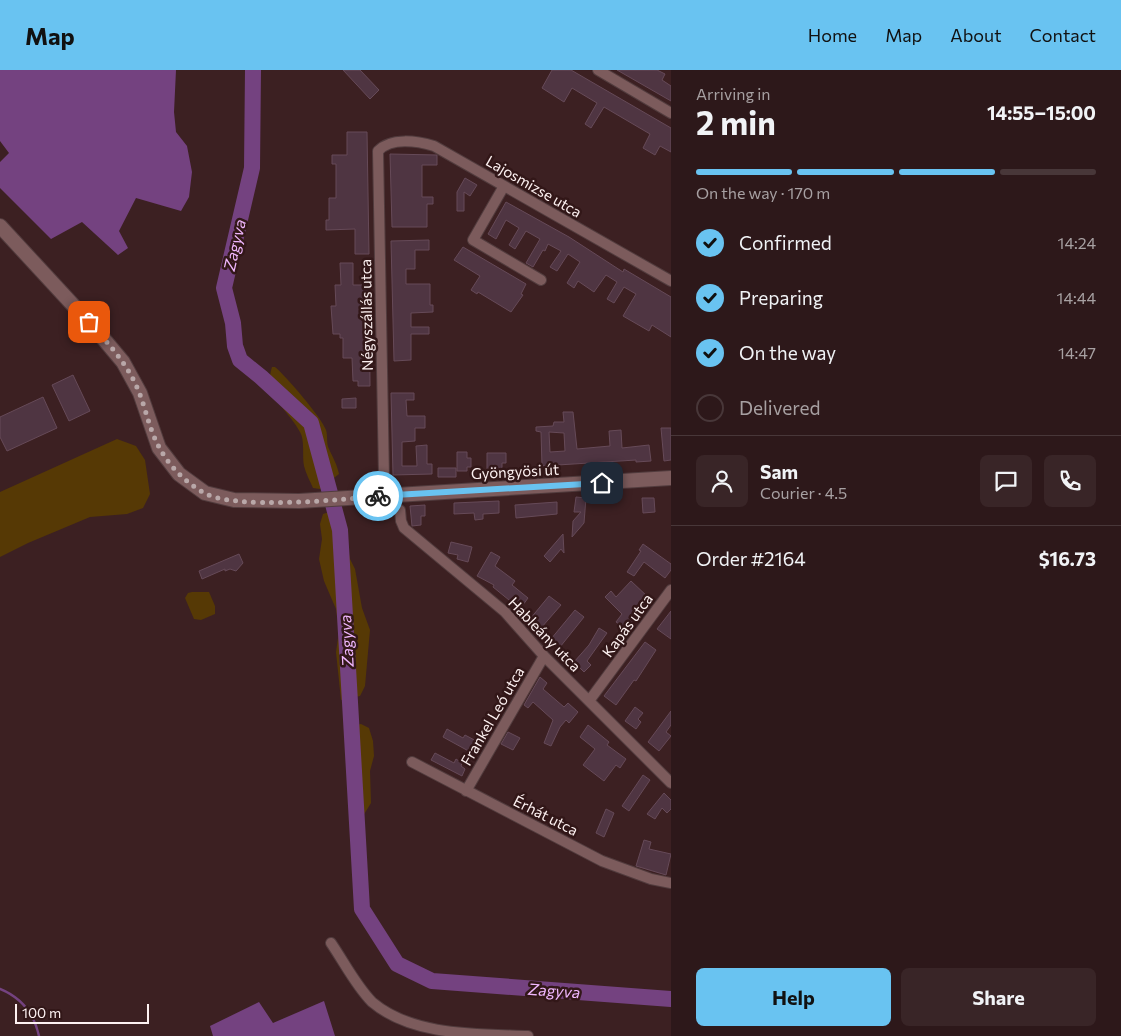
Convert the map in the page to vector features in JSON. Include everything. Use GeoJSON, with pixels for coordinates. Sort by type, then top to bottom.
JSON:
{"type":"FeatureCollection","features":[{"type":"Feature","properties":{"kind":"street"},"geometry":{"type":"LineString","coordinates":[[598,70],[671,113]]}},
{"type":"Feature","properties":{"kind":"street","name":"Lajosmizse utca"},"geometry":{"type":"LineString","coordinates":[[378,151],[385,144],[396,142],[434,146],[671,281]]}},
{"type":"Feature","properties":{"kind":"street","name":"Négyszállás utca"},"geometry":{"type":"LineString","coordinates":[[378,151],[384,478]]}},
{"type":"Feature","properties":{"kind":"street"},"geometry":{"type":"LineString","coordinates":[[504,186],[473,240],[541,280]]}},
{"type":"Feature","properties":{"kind":"street","name":"Gyöngyösi út"},"geometry":{"type":"LineString","coordinates":[[0,226],[89,322],[123,362],[135,382],[159,448],[178,474],[205,493],[219,498],[254,502],[299,501],[671,478]]}},
{"type":"Feature","properties":{"kind":"street","name":"Hableány utca"},"geometry":{"type":"LineString","coordinates":[[400,510],[404,528],[505,612],[544,656],[671,783]]}},
{"type":"Feature","properties":{"kind":"street","name":"Kapás utca"},"geometry":{"type":"LineString","coordinates":[[589,701],[671,590]]}},
{"type":"Feature","properties":{"kind":"street","name":"Frankel Leó utca"},"geometry":{"type":"LineString","coordinates":[[466,791],[544,656]]}},
{"type":"Feature","properties":{"kind":"street","name":"Érhát utca"},"geometry":{"type":"LineString","coordinates":[[412,762],[602,861],[651,879],[671,883]]}},
{"type":"Feature","properties":{"kind":"street"},"geometry":{"type":"LineString","coordinates":[[331,943],[371,1001],[391,1019],[428,1034],[528,1036]]}},
{"type":"Feature","properties":{"kind":"shaded area"},"geometry":{"type":"Polygon","coordinates":[[[0,70],[176,70],[174,112],[176,132],[187,146],[192,172],[189,197],[181,211],[136,198],[119,231],[128,248],[118,255],[82,222],[51,239],[0,188],[0,162],[9,153],[0,141],[0,70]]]}},
{"type":"Feature","properties":{"kind":"shaded area"},"geometry":{"type":"Polygon","coordinates":[[[272,367],[275,367],[295,388],[318,416],[326,430],[328,447],[339,474],[320,489],[313,488],[304,466],[302,435],[274,394],[270,377],[272,367]]]}},
{"type":"Feature","properties":{"kind":"shaded area"},"geometry":{"type":"Polygon","coordinates":[[[117,439],[136,446],[145,460],[150,494],[143,508],[127,514],[90,517],[0,557],[0,492],[117,439]]]}},
{"type":"Feature","properties":{"kind":"shaded area"},"geometry":{"type":"Polygon","coordinates":[[[329,512],[344,524],[362,608],[370,630],[365,686],[360,696],[341,700],[336,652],[339,631],[336,609],[324,581],[319,559],[322,539],[320,524],[323,514],[329,512]]]}},
{"type":"Feature","properties":{"kind":"shaded area"},"geometry":{"type":"Polygon","coordinates":[[[209,592],[215,606],[215,614],[201,620],[194,619],[185,598],[188,593],[209,592]]]}},
{"type":"Feature","properties":{"kind":"shaded area"},"geometry":{"type":"Polygon","coordinates":[[[361,724],[369,728],[373,741],[374,756],[370,771],[371,803],[363,816],[351,814],[345,726],[361,724]]]}},
{"type":"Feature","properties":{"kind":"shaded area"},"geometry":{"type":"Polygon","coordinates":[[[324,1001],[335,1036],[213,1036],[210,1026],[259,1002],[273,1023],[324,1001]]]}},
{"type":"Feature","properties":{"kind":"building"},"geometry":{"type":"Polygon","coordinates":[[[343,70],[360,70],[379,90],[370,99],[343,70]]]}},
{"type":"Feature","properties":{"kind":"building"},"geometry":{"type":"Polygon","coordinates":[[[552,70],[571,70],[671,128],[671,152],[660,146],[655,155],[643,148],[650,134],[604,107],[591,128],[585,124],[597,103],[572,88],[564,102],[542,88],[552,70]]]}},
{"type":"Feature","properties":{"kind":"building"},"geometry":{"type":"Polygon","coordinates":[[[617,70],[657,70],[665,74],[662,80],[671,86],[671,101],[617,70]]]}},
{"type":"Feature","properties":{"kind":"building"},"geometry":{"type":"Polygon","coordinates":[[[347,132],[367,132],[369,254],[355,254],[355,229],[326,230],[326,220],[329,220],[329,198],[336,198],[336,164],[332,164],[332,155],[347,155],[347,132]]]}},
{"type":"Feature","properties":{"kind":"building"},"geometry":{"type":"Polygon","coordinates":[[[390,154],[437,155],[437,165],[422,165],[422,197],[433,197],[433,204],[427,204],[427,227],[392,227],[390,154]]]}},
{"type":"Feature","properties":{"kind":"building"},"geometry":{"type":"Polygon","coordinates":[[[465,178],[477,185],[470,196],[464,192],[464,211],[457,211],[457,192],[465,178]]]}},
{"type":"Feature","properties":{"kind":"building"},"geometry":{"type":"Polygon","coordinates":[[[506,202],[569,237],[623,272],[624,269],[671,297],[671,337],[652,325],[649,331],[623,316],[636,294],[624,287],[614,303],[607,299],[617,282],[606,275],[594,292],[578,281],[574,288],[567,283],[580,262],[568,254],[557,271],[550,267],[561,251],[548,244],[533,267],[526,263],[540,239],[526,231],[515,249],[509,245],[519,228],[506,220],[496,239],[488,234],[506,202]]]}},
{"type":"Feature","properties":{"kind":"building"},"geometry":{"type":"Polygon","coordinates":[[[429,240],[429,250],[415,250],[415,269],[406,269],[406,284],[430,284],[430,305],[433,305],[433,312],[411,313],[411,327],[429,327],[429,334],[411,334],[411,360],[394,361],[391,241],[429,240]]]}},
{"type":"Feature","properties":{"kind":"building"},"geometry":{"type":"Polygon","coordinates":[[[463,247],[526,284],[521,294],[523,295],[511,312],[478,292],[477,294],[471,290],[480,276],[454,260],[463,247]]]}},
{"type":"Feature","properties":{"kind":"building"},"geometry":{"type":"Polygon","coordinates":[[[340,263],[353,263],[353,285],[369,285],[370,386],[358,386],[358,381],[353,381],[352,358],[343,358],[343,338],[340,338],[340,334],[333,334],[331,306],[336,306],[335,285],[341,285],[340,263]]]}},
{"type":"Feature","properties":{"kind":"building"},"geometry":{"type":"Polygon","coordinates":[[[73,375],[90,411],[69,421],[52,385],[73,375]]]}},
{"type":"Feature","properties":{"kind":"building"},"geometry":{"type":"Polygon","coordinates":[[[391,393],[414,393],[414,400],[406,400],[407,416],[425,416],[425,428],[415,428],[415,441],[402,442],[402,466],[417,466],[416,446],[427,445],[427,464],[432,464],[432,474],[393,475],[391,393]]]}},
{"type":"Feature","properties":{"kind":"building"},"geometry":{"type":"Polygon","coordinates":[[[43,397],[57,428],[7,451],[0,437],[0,417],[43,397]]]}},
{"type":"Feature","properties":{"kind":"building"},"geometry":{"type":"Polygon","coordinates":[[[356,398],[356,408],[342,408],[342,399],[356,398]]]}},
{"type":"Feature","properties":{"kind":"building"},"geometry":{"type":"Polygon","coordinates":[[[563,412],[573,412],[577,449],[610,446],[609,431],[621,430],[622,448],[649,445],[651,461],[636,462],[636,460],[542,466],[541,432],[536,431],[536,427],[553,426],[554,422],[564,422],[563,412]],[[549,432],[550,452],[565,451],[564,433],[549,432]]]}},
{"type":"Feature","properties":{"kind":"building"},"geometry":{"type":"Polygon","coordinates":[[[661,428],[671,428],[671,460],[664,461],[661,428]]]}},
{"type":"Feature","properties":{"kind":"building"},"geometry":{"type":"Polygon","coordinates":[[[457,452],[467,452],[467,458],[471,458],[471,467],[467,467],[467,471],[457,471],[457,452]]]}},
{"type":"Feature","properties":{"kind":"building"},"geometry":{"type":"Polygon","coordinates":[[[487,453],[506,453],[506,463],[502,463],[502,469],[487,469],[487,453]]]}},
{"type":"Feature","properties":{"kind":"building"},"geometry":{"type":"Polygon","coordinates":[[[438,468],[456,468],[456,477],[438,477],[438,468]]]}},
{"type":"Feature","properties":{"kind":"building"},"geometry":{"type":"Polygon","coordinates":[[[576,497],[586,498],[584,523],[572,537],[573,521],[581,512],[574,512],[576,497]]]}},
{"type":"Feature","properties":{"kind":"building"},"geometry":{"type":"Polygon","coordinates":[[[642,498],[654,498],[655,512],[643,513],[642,498]]]}},
{"type":"Feature","properties":{"kind":"building"},"geometry":{"type":"Polygon","coordinates":[[[499,501],[499,513],[483,514],[483,519],[475,520],[474,513],[454,514],[454,503],[499,501]]]}},
{"type":"Feature","properties":{"kind":"building"},"geometry":{"type":"Polygon","coordinates":[[[557,502],[557,514],[516,518],[515,505],[557,502]]]}},
{"type":"Feature","properties":{"kind":"building"},"geometry":{"type":"Polygon","coordinates":[[[425,505],[425,516],[421,516],[421,525],[412,526],[410,506],[425,505]]]}},
{"type":"Feature","properties":{"kind":"building"},"geometry":{"type":"Polygon","coordinates":[[[563,534],[564,553],[561,549],[550,562],[544,556],[563,534]]]}},
{"type":"Feature","properties":{"kind":"building"},"geometry":{"type":"Polygon","coordinates":[[[451,542],[472,547],[468,562],[457,559],[458,555],[448,553],[451,542]]]}},
{"type":"Feature","properties":{"kind":"building"},"geometry":{"type":"Polygon","coordinates":[[[643,544],[671,564],[671,570],[665,578],[644,562],[634,576],[627,572],[641,551],[639,550],[643,544]]]}},
{"type":"Feature","properties":{"kind":"building"},"geometry":{"type":"Polygon","coordinates":[[[491,552],[500,557],[495,566],[515,581],[512,585],[528,598],[520,609],[493,587],[494,585],[477,576],[491,552]]]}},
{"type":"Feature","properties":{"kind":"building"},"geometry":{"type":"Polygon","coordinates":[[[239,554],[243,563],[236,571],[230,569],[225,571],[225,569],[202,579],[199,571],[239,554]]]}},
{"type":"Feature","properties":{"kind":"building"},"geometry":{"type":"Polygon","coordinates":[[[631,581],[649,598],[634,614],[636,616],[627,629],[616,622],[622,614],[605,597],[611,591],[616,597],[631,581]]]}},
{"type":"Feature","properties":{"kind":"building"},"geometry":{"type":"Polygon","coordinates":[[[549,596],[561,605],[541,628],[530,619],[549,596]]]}},
{"type":"Feature","properties":{"kind":"building"},"geometry":{"type":"Polygon","coordinates":[[[575,610],[584,617],[560,647],[551,639],[575,610]]]}},
{"type":"Feature","properties":{"kind":"building"},"geometry":{"type":"Polygon","coordinates":[[[671,611],[671,639],[657,629],[671,611]]]}},
{"type":"Feature","properties":{"kind":"building"},"geometry":{"type":"Polygon","coordinates":[[[599,628],[607,633],[587,661],[591,665],[584,672],[574,662],[589,645],[599,628]]]}},
{"type":"Feature","properties":{"kind":"building"},"geometry":{"type":"Polygon","coordinates":[[[645,642],[656,650],[636,681],[634,680],[616,705],[604,696],[645,642]]]}},
{"type":"Feature","properties":{"kind":"building"},"geometry":{"type":"Polygon","coordinates":[[[540,677],[547,683],[543,689],[564,707],[568,703],[578,712],[569,723],[566,720],[560,727],[551,746],[544,743],[553,720],[533,702],[528,708],[524,705],[540,677]]]}},
{"type":"Feature","properties":{"kind":"building"},"geometry":{"type":"Polygon","coordinates":[[[635,707],[643,713],[638,719],[641,722],[636,729],[625,721],[635,707]]]}},
{"type":"Feature","properties":{"kind":"building"},"geometry":{"type":"Polygon","coordinates":[[[671,711],[671,725],[666,732],[671,736],[659,751],[648,742],[671,711]]]}},
{"type":"Feature","properties":{"kind":"building"},"geometry":{"type":"Polygon","coordinates":[[[588,725],[609,742],[607,745],[626,759],[620,768],[616,765],[604,781],[583,765],[595,749],[580,737],[588,725]]]}},
{"type":"Feature","properties":{"kind":"building"},"geometry":{"type":"Polygon","coordinates":[[[447,729],[463,738],[465,735],[480,743],[474,754],[443,737],[447,729]]]}},
{"type":"Feature","properties":{"kind":"building"},"geometry":{"type":"Polygon","coordinates":[[[508,732],[520,738],[513,750],[501,744],[508,732]]]}},
{"type":"Feature","properties":{"kind":"building"},"geometry":{"type":"Polygon","coordinates":[[[435,753],[454,763],[456,759],[462,763],[461,766],[465,769],[462,776],[431,760],[435,753]]]}},
{"type":"Feature","properties":{"kind":"building"},"geometry":{"type":"Polygon","coordinates":[[[643,775],[650,780],[629,811],[622,806],[643,775]]]}},
{"type":"Feature","properties":{"kind":"building"},"geometry":{"type":"Polygon","coordinates":[[[664,793],[671,800],[671,809],[667,813],[662,808],[655,819],[647,814],[664,793]]]}},
{"type":"Feature","properties":{"kind":"building"},"geometry":{"type":"Polygon","coordinates":[[[606,809],[614,813],[604,837],[596,833],[606,809]]]}},
{"type":"Feature","properties":{"kind":"building"},"geometry":{"type":"Polygon","coordinates":[[[644,840],[651,842],[649,849],[671,854],[666,875],[636,866],[644,840]]]}},
{"type":"Feature","properties":{"kind":"waterway","name":"Zagyva"},"geometry":{"type":"LineString","coordinates":[[253,70],[252,168],[224,288],[233,323],[235,346],[240,360],[311,423],[340,530],[362,909],[397,964],[432,981],[671,999]]}},
{"type":"Feature","properties":{"kind":"waterway"},"geometry":{"type":"LineString","coordinates":[[0,989],[15,997],[26,1007],[34,1020],[39,1036]]}},
{"type":"Feature","properties":{"kind":"way so far"},"geometry":{"type":"LineString","coordinates":[[89,322],[123,362],[135,382],[159,448],[178,474],[190,484],[205,493],[219,498],[260,502],[378,496]]}},
{"type":"Feature","properties":{"kind":"route"},"geometry":{"type":"LineString","coordinates":[[378,496],[602,483]]}}]}
